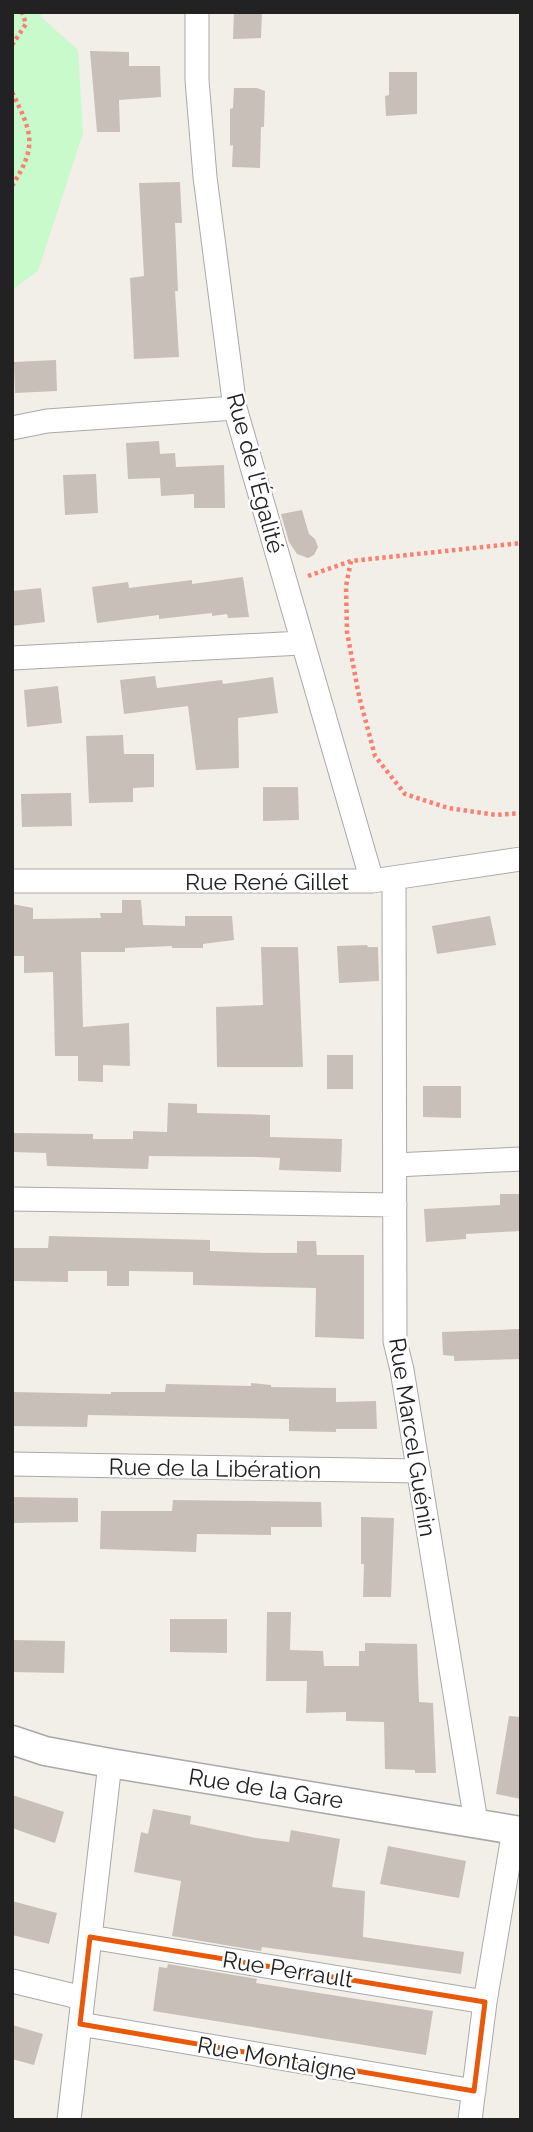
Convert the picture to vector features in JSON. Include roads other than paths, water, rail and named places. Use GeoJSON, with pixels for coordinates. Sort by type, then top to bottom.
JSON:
{"type":"FeatureCollection","features":[{"type":"Feature","properties":{"kind":"street","name":"Rue de l'Égalité"},"geometry":{"type":"LineString","coordinates":[[197,12],[197,80],[205,177],[235,408],[302,643],[383,880]]}},
{"type":"Feature","properties":{"kind":"street"},"geometry":{"type":"LineString","coordinates":[[12,428],[47,421],[235,408]]}},
{"type":"Feature","properties":{"kind":"street"},"geometry":{"type":"LineString","coordinates":[[12,658],[302,643]]}},
{"type":"Feature","properties":{"kind":"street","name":"Rue René Gillet"},"geometry":{"type":"LineString","coordinates":[[12,881],[383,880],[521,859]]}},
{"type":"Feature","properties":{"kind":"street","name":"Rue Marcel Guénin"},"geometry":{"type":"LineString","coordinates":[[383,880],[395,1165],[395,1341],[476,1822]]}},
{"type":"Feature","properties":{"kind":"street"},"geometry":{"type":"LineString","coordinates":[[395,1165],[521,1159]]}},
{"type":"Feature","properties":{"kind":"street"},"geometry":{"type":"LineString","coordinates":[[12,1199],[395,1205]]}},
{"type":"Feature","properties":{"kind":"street","name":"Rue de la Libération"},"geometry":{"type":"LineString","coordinates":[[12,1464],[419,1471]]}},
{"type":"Feature","properties":{"kind":"street","name":"Rue de la Gare"},"geometry":{"type":"LineString","coordinates":[[12,1740],[46,1751],[110,1763],[517,1830]]}},
{"type":"Feature","properties":{"kind":"street"},"geometry":{"type":"LineString","coordinates":[[69,2120],[110,1763]]}},
{"type":"Feature","properties":{"kind":"street"},"geometry":{"type":"LineString","coordinates":[[470,2120],[485,2002],[517,1830]]}},
{"type":"Feature","properties":{"kind":"street","name":"Rue Perrault"},"geometry":{"type":"LineString","coordinates":[[90,1937],[485,2002]]}},
{"type":"Feature","properties":{"kind":"street"},"geometry":{"type":"LineString","coordinates":[[12,1981],[83,1998]]}},
{"type":"Feature","properties":{"kind":"street","name":"Rue Montaigne"},"geometry":{"type":"LineString","coordinates":[[80,2024],[474,2091]]}}]}
